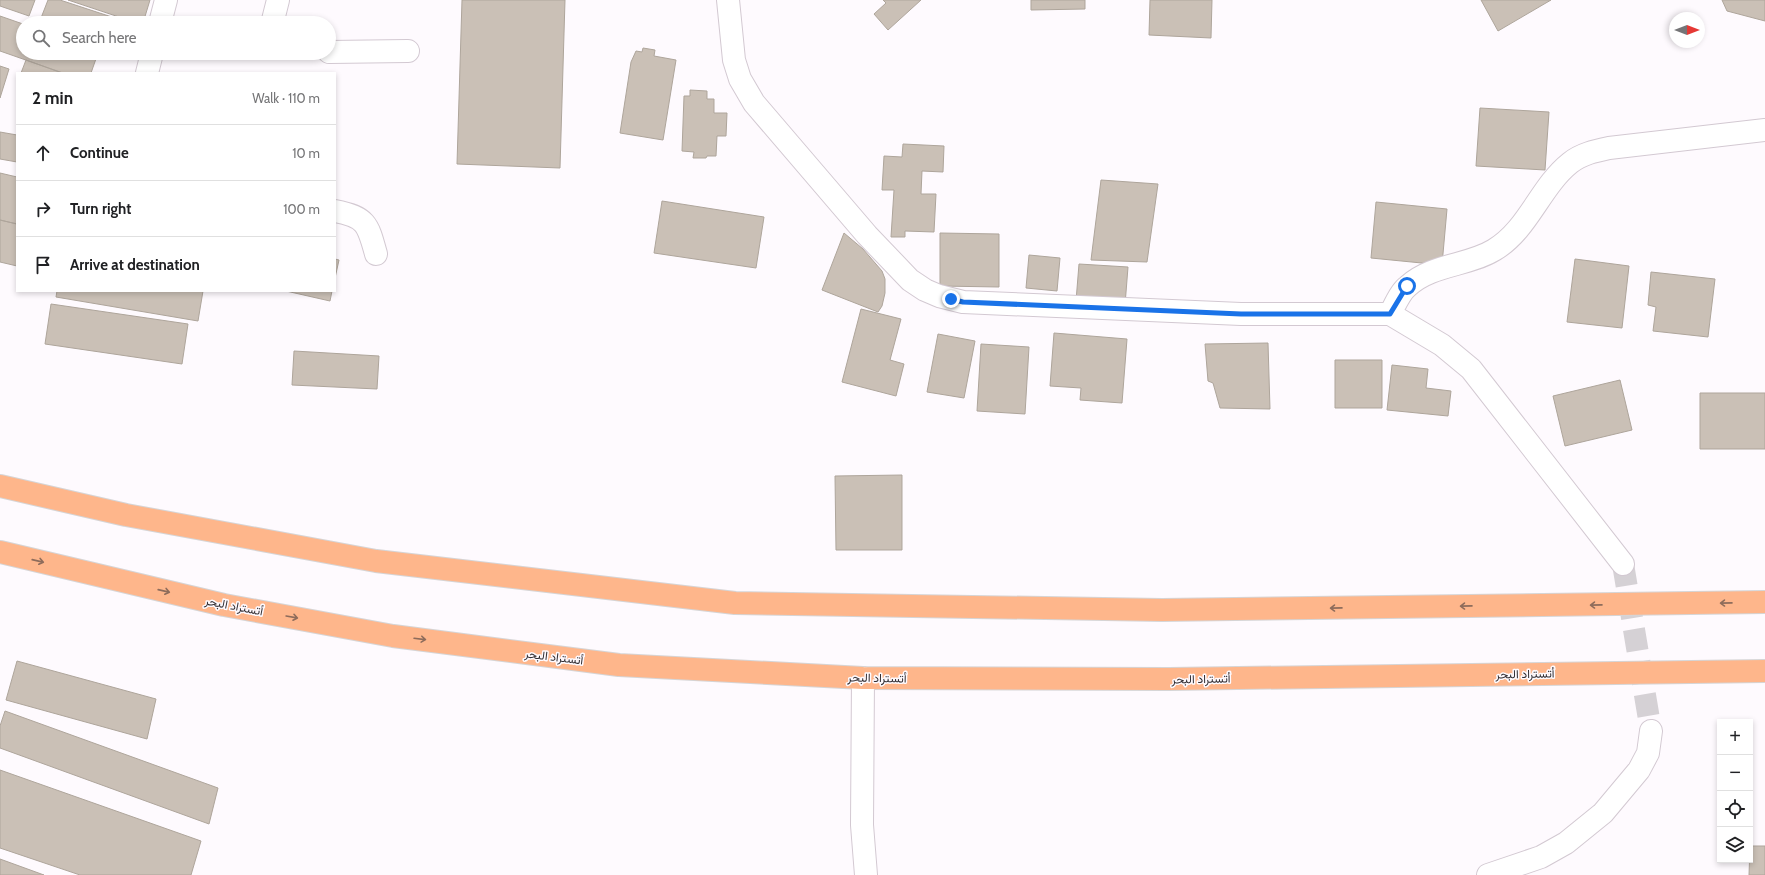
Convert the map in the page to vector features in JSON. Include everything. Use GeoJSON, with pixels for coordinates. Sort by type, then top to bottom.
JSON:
{"type":"FeatureCollection","features":[{"type":"Feature","properties":{"kind":"highway"},"geometry":{"type":"LineString","coordinates":[[0,486],[126,515],[376,562],[735,603],[1162,610],[1765,602]]}},
{"type":"Feature","properties":{"kind":"highway","name":"أتستراد البحر"},"geometry":{"type":"LineString","coordinates":[[0,552],[224,605],[393,636],[619,665],[864,678],[1169,679],[1765,671]]}},
{"type":"Feature","properties":{"kind":"street"},"geometry":{"type":"LineString","coordinates":[[162,16],[166,0]]}},
{"type":"Feature","properties":{"kind":"street"},"geometry":{"type":"LineString","coordinates":[[274,16],[278,0]]}},
{"type":"Feature","properties":{"kind":"street"},"geometry":{"type":"LineString","coordinates":[[728,0],[734,60],[740,79],[754,103],[867,236],[910,280],[925,290],[939,296],[963,302],[1241,314],[1390,314],[1442,345],[1471,369],[1623,564]]}},
{"type":"Feature","properties":{"kind":"street"},"geometry":{"type":"LineString","coordinates":[[336,52],[408,51]]}},
{"type":"Feature","properties":{"kind":"street"},"geometry":{"type":"LineString","coordinates":[[147,72],[150,60]]}},
{"type":"Feature","properties":{"kind":"street"},"geometry":{"type":"LineString","coordinates":[[1390,314],[1407,286],[1415,280],[1431,272],[1494,250],[1506,242],[1518,229],[1555,177],[1570,162],[1587,153],[1609,148],[1765,130]]}},
{"type":"Feature","properties":{"kind":"street"},"geometry":{"type":"LineString","coordinates":[[336,211],[357,217],[366,224],[376,254]]}},
{"type":"Feature","properties":{"kind":"street"},"geometry":{"type":"LineString","coordinates":[[864,678],[862,825],[866,875]]}},
{"type":"Feature","properties":{"kind":"street"},"geometry":{"type":"LineString","coordinates":[[1488,875],[1541,857],[1566,843],[1604,813],[1638,770],[1648,753],[1651,730]]}},
{"type":"Feature","properties":{"kind":"building"},"geometry":{"type":"Polygon","coordinates":[[[0,0],[35,0],[29,16],[0,6],[0,0]]]}},
{"type":"Feature","properties":{"kind":"building"},"geometry":{"type":"Polygon","coordinates":[[[48,0],[60,0],[109,16],[42,16],[48,0]]]}},
{"type":"Feature","properties":{"kind":"building"},"geometry":{"type":"Polygon","coordinates":[[[68,0],[150,0],[145,16],[116,16],[68,0]]]}},
{"type":"Feature","properties":{"kind":"building"},"geometry":{"type":"Polygon","coordinates":[[[462,0],[565,0],[560,168],[457,164],[462,0]]]}},
{"type":"Feature","properties":{"kind":"building"},"geometry":{"type":"Polygon","coordinates":[[[883,0],[921,0],[888,30],[874,14],[886,3],[883,0]]]}},
{"type":"Feature","properties":{"kind":"building"},"geometry":{"type":"Polygon","coordinates":[[[1031,0],[1085,0],[1085,9],[1031,10],[1031,0]]]}},
{"type":"Feature","properties":{"kind":"building"},"geometry":{"type":"Polygon","coordinates":[[[1150,0],[1212,0],[1211,38],[1149,35],[1150,0]]]}},
{"type":"Feature","properties":{"kind":"building"},"geometry":{"type":"Polygon","coordinates":[[[1481,0],[1551,0],[1498,31],[1481,0]]]}},
{"type":"Feature","properties":{"kind":"building"},"geometry":{"type":"Polygon","coordinates":[[[1722,0],[1765,0],[1765,21],[1727,11],[1722,0]]]}},
{"type":"Feature","properties":{"kind":"building"},"geometry":{"type":"Polygon","coordinates":[[[0,16],[16,22],[16,57],[0,51],[0,16]]]}},
{"type":"Feature","properties":{"kind":"building"},"geometry":{"type":"Polygon","coordinates":[[[643,48],[655,50],[654,56],[676,60],[663,140],[620,133],[631,62],[636,51],[642,52],[643,48]]]}},
{"type":"Feature","properties":{"kind":"building"},"geometry":{"type":"Polygon","coordinates":[[[26,60],[96,60],[91,72],[60,72],[26,60]]]}},
{"type":"Feature","properties":{"kind":"building"},"geometry":{"type":"Polygon","coordinates":[[[26,60],[59,72],[21,72],[26,60]]]}},
{"type":"Feature","properties":{"kind":"building"},"geometry":{"type":"Polygon","coordinates":[[[0,66],[9,69],[0,98],[0,66]]]}},
{"type":"Feature","properties":{"kind":"building"},"geometry":{"type":"Polygon","coordinates":[[[690,90],[707,91],[707,99],[714,99],[714,113],[727,113],[726,136],[717,136],[716,156],[693,158],[694,152],[682,151],[684,96],[690,96],[690,90]]]}},
{"type":"Feature","properties":{"kind":"building"},"geometry":{"type":"Polygon","coordinates":[[[1480,108],[1549,112],[1545,170],[1476,166],[1480,108]]]}},
{"type":"Feature","properties":{"kind":"building"},"geometry":{"type":"Polygon","coordinates":[[[0,132],[16,135],[16,162],[0,159],[0,132]]]}},
{"type":"Feature","properties":{"kind":"building"},"geometry":{"type":"Polygon","coordinates":[[[903,144],[944,146],[943,172],[922,171],[921,194],[936,194],[934,232],[905,231],[905,237],[891,237],[894,190],[882,190],[884,156],[902,157],[903,144]]]}},
{"type":"Feature","properties":{"kind":"building"},"geometry":{"type":"Polygon","coordinates":[[[0,173],[16,177],[16,224],[0,220],[0,173]]]}},
{"type":"Feature","properties":{"kind":"building"},"geometry":{"type":"Polygon","coordinates":[[[1101,180],[1158,184],[1147,262],[1091,260],[1101,180]]]}},
{"type":"Feature","properties":{"kind":"building"},"geometry":{"type":"Polygon","coordinates":[[[662,201],[764,217],[756,268],[654,253],[662,201]]]}},
{"type":"Feature","properties":{"kind":"building"},"geometry":{"type":"Polygon","coordinates":[[[1376,202],[1447,209],[1442,265],[1371,258],[1376,202]]]}},
{"type":"Feature","properties":{"kind":"building"},"geometry":{"type":"Polygon","coordinates":[[[0,220],[16,224],[16,266],[0,262],[0,220]]]}},
{"type":"Feature","properties":{"kind":"building"},"geometry":{"type":"Polygon","coordinates":[[[844,233],[863,249],[882,271],[885,279],[885,293],[882,306],[878,312],[822,290],[844,233]]]}},
{"type":"Feature","properties":{"kind":"building"},"geometry":{"type":"Polygon","coordinates":[[[940,233],[999,234],[999,287],[940,286],[940,233]]]}},
{"type":"Feature","properties":{"kind":"building"},"geometry":{"type":"Polygon","coordinates":[[[1029,255],[1060,258],[1057,291],[1026,288],[1029,255]]]}},
{"type":"Feature","properties":{"kind":"building"},"geometry":{"type":"Polygon","coordinates":[[[336,259],[339,260],[336,274],[336,259]]]}},
{"type":"Feature","properties":{"kind":"building"},"geometry":{"type":"Polygon","coordinates":[[[1575,259],[1629,266],[1622,328],[1567,322],[1575,259]]]}},
{"type":"Feature","properties":{"kind":"building"},"geometry":{"type":"Polygon","coordinates":[[[1079,264],[1128,267],[1125,305],[1076,301],[1079,264]]]}},
{"type":"Feature","properties":{"kind":"building"},"geometry":{"type":"Polygon","coordinates":[[[1651,272],[1715,279],[1708,337],[1653,331],[1656,307],[1648,305],[1651,272]]]}},
{"type":"Feature","properties":{"kind":"building"},"geometry":{"type":"Polygon","coordinates":[[[57,292],[203,292],[198,321],[56,297],[57,292]]]}},
{"type":"Feature","properties":{"kind":"building"},"geometry":{"type":"Polygon","coordinates":[[[290,292],[332,292],[330,301],[290,292]]]}},
{"type":"Feature","properties":{"kind":"building"},"geometry":{"type":"Polygon","coordinates":[[[51,304],[188,324],[182,364],[45,344],[51,304]]]}},
{"type":"Feature","properties":{"kind":"building"},"geometry":{"type":"Polygon","coordinates":[[[861,309],[901,319],[890,360],[904,364],[896,396],[842,382],[861,309]]]}},
{"type":"Feature","properties":{"kind":"building"},"geometry":{"type":"Polygon","coordinates":[[[1054,333],[1127,339],[1122,403],[1080,400],[1081,388],[1050,386],[1054,333]]]}},
{"type":"Feature","properties":{"kind":"building"},"geometry":{"type":"Polygon","coordinates":[[[938,334],[975,341],[964,398],[927,392],[938,334]]]}},
{"type":"Feature","properties":{"kind":"building"},"geometry":{"type":"Polygon","coordinates":[[[1268,343],[1270,409],[1220,408],[1213,383],[1208,381],[1205,344],[1268,343]]]}},
{"type":"Feature","properties":{"kind":"building"},"geometry":{"type":"Polygon","coordinates":[[[981,344],[1029,347],[1025,414],[977,411],[981,344]]]}},
{"type":"Feature","properties":{"kind":"building"},"geometry":{"type":"Polygon","coordinates":[[[294,351],[379,356],[377,389],[292,385],[294,351]]]}},
{"type":"Feature","properties":{"kind":"building"},"geometry":{"type":"Polygon","coordinates":[[[1335,360],[1382,360],[1382,408],[1335,408],[1335,360]]]}},
{"type":"Feature","properties":{"kind":"building"},"geometry":{"type":"Polygon","coordinates":[[[1392,365],[1428,369],[1426,388],[1451,391],[1448,416],[1387,410],[1392,365]]]}},
{"type":"Feature","properties":{"kind":"building"},"geometry":{"type":"Polygon","coordinates":[[[1620,380],[1632,430],[1565,446],[1553,396],[1620,380]]]}},
{"type":"Feature","properties":{"kind":"building"},"geometry":{"type":"Polygon","coordinates":[[[1700,393],[1765,393],[1765,449],[1700,449],[1700,393]]]}},
{"type":"Feature","properties":{"kind":"building"},"geometry":{"type":"Polygon","coordinates":[[[902,475],[902,550],[836,550],[835,476],[902,475]]]}},
{"type":"Feature","properties":{"kind":"building"},"geometry":{"type":"Polygon","coordinates":[[[17,661],[156,699],[147,739],[6,700],[17,661]]]}},
{"type":"Feature","properties":{"kind":"building"},"geometry":{"type":"Polygon","coordinates":[[[5,711],[218,788],[209,824],[0,748],[0,726],[5,711]]]}},
{"type":"Feature","properties":{"kind":"building"},"geometry":{"type":"Polygon","coordinates":[[[0,770],[201,841],[191,875],[80,875],[0,848],[0,770]]]}},
{"type":"Feature","properties":{"kind":"building"},"geometry":{"type":"Polygon","coordinates":[[[1753,846],[1765,846],[1765,875],[1749,875],[1749,863],[1753,863],[1753,846]]]}},
{"type":"Feature","properties":{"kind":"building"},"geometry":{"type":"Polygon","coordinates":[[[0,859],[44,875],[0,875],[0,859]]]}},
{"type":"Feature","properties":{"kind":"tunnel"},"geometry":{"type":"LineString","coordinates":[[1623,564],[1651,731]]}},
{"type":"Feature","properties":{"kind":"route"},"geometry":{"type":"LineString","coordinates":[[951,299],[963,302],[1241,314],[1390,314],[1407,286]]}}]}
